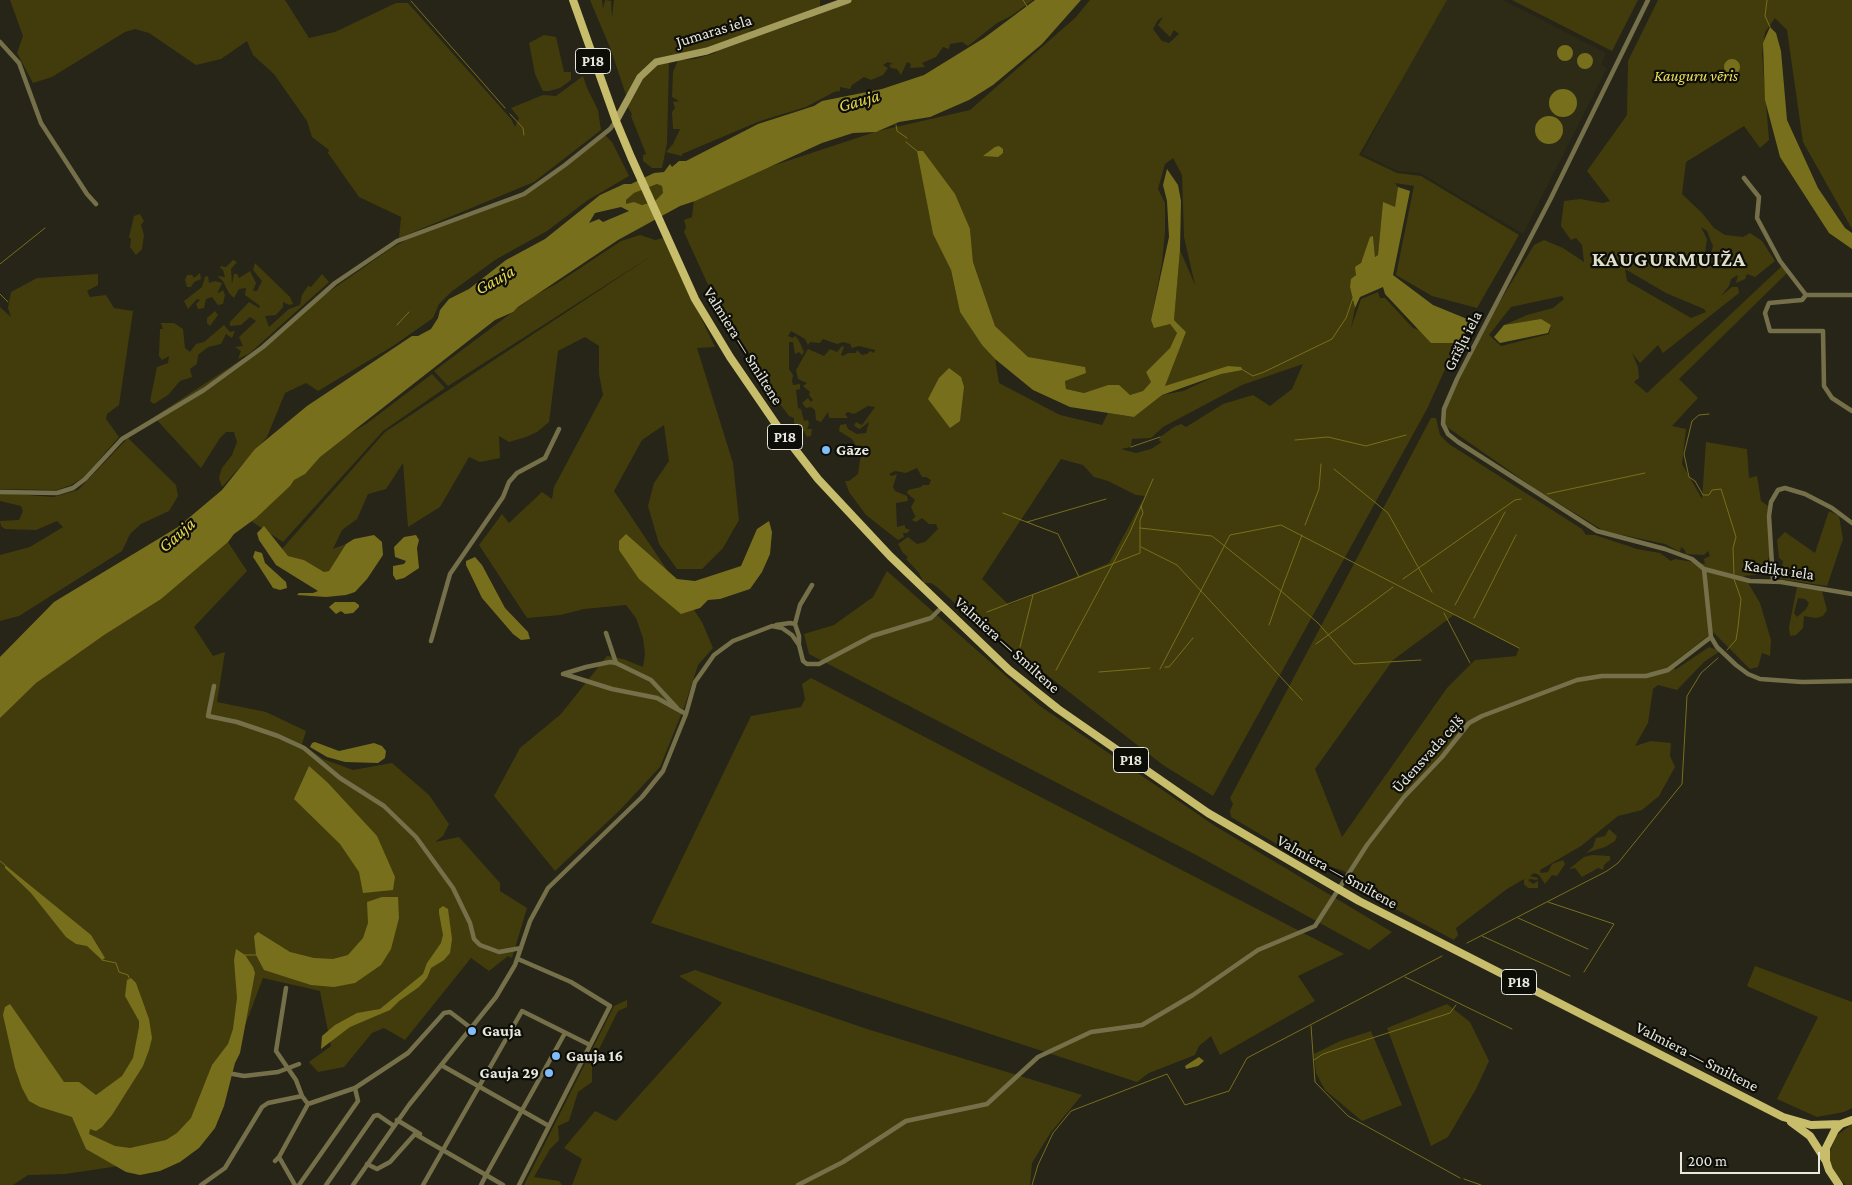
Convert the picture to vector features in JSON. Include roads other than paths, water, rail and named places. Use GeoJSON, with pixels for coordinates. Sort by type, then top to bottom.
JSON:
{"type":"FeatureCollection","features":[{"type":"Feature","properties":{"kind":"main road","name":"Valmiera — Smiltene"},"geometry":{"type":"LineString","coordinates":[[572,0],[631,157],[695,299],[712,329],[780,430],[818,478],[870,535],[1009,670],[1058,709],[1208,814],[1338,890],[1783,1117],[1810,1136],[1826,1161]]}},
{"type":"Feature","properties":{"kind":"main road","name":"Valmiera — Smiltene"},"geometry":{"type":"LineString","coordinates":[[1783,1117],[1811,1125],[1841,1124]]}},
{"type":"Feature","properties":{"kind":"main road","name":"P18"},"geometry":{"type":"LineString","coordinates":[[1841,1124],[1852,1120]]}},
{"type":"Feature","properties":{"kind":"main road"},"geometry":{"type":"LineString","coordinates":[[1826,1161],[1830,1138],[1841,1124]]}},
{"type":"Feature","properties":{"kind":"main road","name":"P18"},"geometry":{"type":"LineString","coordinates":[[1826,1161],[1836,1183]]}},
{"type":"Feature","properties":{"kind":"street","name":"Jumaras iela"},"geometry":{"type":"LineString","coordinates":[[616,121],[640,77],[656,62],[707,51],[848,0]]}},
{"type":"Feature","properties":{"kind":"street","name":"Grīšļu iela"},"geometry":{"type":"LineString","coordinates":[[1648,0],[1550,200],[1457,379],[1444,409],[1443,424],[1448,434],[1458,442],[1597,531],[1665,548],[1692,559],[1704,569]]}},
{"type":"Feature","properties":{"kind":"street"},"geometry":{"type":"LineString","coordinates":[[0,42],[19,63],[41,123],[86,194],[96,204]]}},
{"type":"Feature","properties":{"kind":"street"},"geometry":{"type":"LineString","coordinates":[[0,492],[57,493],[73,488],[85,479],[122,439],[204,390],[263,347],[335,283],[397,241],[524,194],[565,165],[610,129],[616,121]]}},
{"type":"Feature","properties":{"kind":"street"},"geometry":{"type":"LineString","coordinates":[[1744,178],[1758,197],[1757,218],[1780,261],[1806,295]]}},
{"type":"Feature","properties":{"kind":"street"},"geometry":{"type":"LineString","coordinates":[[1806,295],[1852,295]]}},
{"type":"Feature","properties":{"kind":"street"},"geometry":{"type":"LineString","coordinates":[[1806,295],[1802,300],[1768,303],[1765,313],[1770,331],[1823,331],[1824,386],[1832,398],[1852,411]]}},
{"type":"Feature","properties":{"kind":"street"},"geometry":{"type":"LineString","coordinates":[[431,641],[450,574],[503,498],[509,482],[518,473],[545,458],[558,429]]}},
{"type":"Feature","properties":{"kind":"street"},"geometry":{"type":"LineString","coordinates":[[1773,581],[1769,516],[1772,502],[1778,490],[1785,488],[1805,494],[1832,508],[1852,523]]}},
{"type":"Feature","properties":{"kind":"street"},"geometry":{"type":"LineString","coordinates":[[1704,569],[1711,637],[1717,647],[1736,665],[1748,674],[1760,679],[1802,682],[1852,681]]}},
{"type":"Feature","properties":{"kind":"street","name":"Kadiķu iela"},"geometry":{"type":"LineString","coordinates":[[1704,569],[1755,582],[1773,581],[1852,594]]}},
{"type":"Feature","properties":{"kind":"street"},"geometry":{"type":"LineString","coordinates":[[812,585],[800,605],[795,624],[803,661],[807,664],[819,664],[872,636],[931,618],[942,607]]}},
{"type":"Feature","properties":{"kind":"street"},"geometry":{"type":"LineString","coordinates":[[353,1185],[397,1120],[496,997],[518,959],[530,921],[548,888],[657,780],[668,762],[686,714],[695,682],[714,655],[733,641],[772,626],[795,624]]}},
{"type":"Feature","properties":{"kind":"street"},"geometry":{"type":"LineString","coordinates":[[772,626],[782,628],[792,634],[799,645]]}},
{"type":"Feature","properties":{"kind":"street"},"geometry":{"type":"LineString","coordinates":[[606,633],[616,663]]}},
{"type":"Feature","properties":{"kind":"street","name":"Ūdensvada ceļš"},"geometry":{"type":"LineString","coordinates":[[798,1185],[843,1162],[906,1121],[987,1104],[1038,1057],[1091,1032],[1135,1028],[1160,1016],[1228,973],[1258,950],[1315,926],[1367,845],[1404,797],[1442,757],[1469,723],[1482,716],[1577,680],[1602,676],[1637,677],[1668,670],[1711,637]]}},
{"type":"Feature","properties":{"kind":"street"},"geometry":{"type":"LineString","coordinates":[[677,708],[651,680],[616,663],[610,662],[562,674],[612,689],[657,698],[686,714]]}},
{"type":"Feature","properties":{"kind":"street"},"geometry":{"type":"LineString","coordinates":[[214,686],[208,716],[238,722],[278,736],[304,748],[340,778],[384,806],[416,837],[453,888],[470,923],[474,938],[480,945],[499,952],[521,948]]}},
{"type":"Feature","properties":{"kind":"street"},"geometry":{"type":"LineString","coordinates":[[518,959],[571,982],[610,1006],[519,1185]]}},
{"type":"Feature","properties":{"kind":"street"},"geometry":{"type":"LineString","coordinates":[[286,988],[275,1046],[276,1051],[308,1104]]}},
{"type":"Feature","properties":{"kind":"street"},"geometry":{"type":"LineString","coordinates":[[423,1185],[522,1011],[590,1045]]}},
{"type":"Feature","properties":{"kind":"street"},"geometry":{"type":"LineString","coordinates":[[355,1088],[358,1101],[297,1185],[277,1159],[308,1104],[355,1088],[408,1053],[444,1013],[450,1012],[471,1028]]}},
{"type":"Feature","properties":{"kind":"street"},"geometry":{"type":"LineString","coordinates":[[481,1185],[520,1110],[565,1033]]}},
{"type":"Feature","properties":{"kind":"street"},"geometry":{"type":"LineString","coordinates":[[233,1074],[244,1076],[300,1064]]}},
{"type":"Feature","properties":{"kind":"street"},"geometry":{"type":"LineString","coordinates":[[441,1065],[478,1088],[549,1126]]}},
{"type":"Feature","properties":{"kind":"street"},"geometry":{"type":"LineString","coordinates":[[201,1185],[225,1168],[262,1107],[268,1103],[302,1096]]}},
{"type":"Feature","properties":{"kind":"street"},"geometry":{"type":"LineString","coordinates":[[326,1185],[374,1116],[378,1115],[394,1126]]}},
{"type":"Feature","properties":{"kind":"street"},"geometry":{"type":"LineString","coordinates":[[397,1120],[443,1149]]}},
{"type":"Feature","properties":{"kind":"street"},"geometry":{"type":"LineString","coordinates":[[367,1164],[377,1169],[390,1162],[415,1134],[503,1185]]}},
{"type":"Feature","properties":{"kind":"street"},"geometry":{"type":"LineString","coordinates":[[486,1174],[508,1185]]}},
{"type":"Feature","properties":{"kind":"water"},"geometry":{"type":"Polygon","coordinates":[[[1035,0],[1081,0],[1042,44],[993,85],[969,100],[930,117],[899,122],[876,132],[853,133],[822,143],[695,201],[680,206],[618,240],[513,312],[495,320],[320,457],[305,474],[294,480],[256,518],[234,534],[228,542],[161,599],[104,635],[36,683],[0,718],[0,657],[54,602],[178,527],[222,490],[255,449],[307,406],[412,336],[418,336],[431,329],[438,318],[440,310],[449,299],[469,289],[506,260],[545,239],[600,195],[624,184],[631,184],[654,173],[664,172],[670,164],[672,167],[679,161],[686,161],[758,124],[814,106],[822,101],[882,89],[924,75],[984,38],[1035,0]],[[657,184],[634,193],[626,200],[626,204],[634,202],[642,205],[655,201],[663,193],[662,186],[657,184]],[[621,207],[595,213],[589,223],[599,219],[603,222],[629,211],[621,207]]]}},
{"type":"Feature","properties":{"kind":"water"},"geometry":{"type":"Polygon","coordinates":[[[1770,27],[1776,33],[1781,51],[1787,120],[1818,188],[1845,228],[1852,233],[1852,249],[1829,233],[1780,157],[1765,100],[1763,43],[1770,27]]]}},
{"type":"Feature","properties":{"kind":"water"},"geometry":{"type":"Polygon","coordinates":[[[1565,45],[1571,47],[1573,53],[1571,59],[1565,61],[1559,59],[1557,53],[1559,47],[1565,45]]]}},
{"type":"Feature","properties":{"kind":"water"},"geometry":{"type":"Polygon","coordinates":[[[1585,53],[1591,55],[1593,61],[1591,67],[1585,69],[1579,67],[1577,61],[1579,55],[1585,53]]]}},
{"type":"Feature","properties":{"kind":"water"},"geometry":{"type":"Polygon","coordinates":[[[1732,59],[1738,61],[1740,67],[1738,73],[1732,75],[1726,73],[1724,67],[1726,61],[1732,59]]]}},
{"type":"Feature","properties":{"kind":"water"},"geometry":{"type":"Polygon","coordinates":[[[1563,89],[1573,93],[1577,103],[1573,113],[1563,117],[1553,113],[1549,103],[1553,93],[1563,89]]]}},
{"type":"Feature","properties":{"kind":"water"},"geometry":{"type":"Polygon","coordinates":[[[1549,116],[1559,120],[1563,130],[1559,140],[1549,144],[1539,140],[1535,130],[1539,120],[1549,116]]]}},
{"type":"Feature","properties":{"kind":"water"},"geometry":{"type":"Polygon","coordinates":[[[999,146],[1003,149],[1003,153],[998,157],[983,156],[995,147],[999,146]]]}},
{"type":"Feature","properties":{"kind":"water"},"geometry":{"type":"Polygon","coordinates":[[[917,151],[923,151],[955,194],[970,229],[973,262],[995,326],[1028,357],[1085,367],[1086,373],[1065,381],[1066,389],[1084,393],[1108,385],[1119,385],[1130,395],[1143,391],[1151,382],[1146,372],[1170,348],[1177,333],[1170,324],[1154,328],[1151,320],[1169,237],[1167,201],[1163,185],[1167,169],[1178,185],[1181,201],[1180,250],[1174,320],[1186,332],[1165,386],[1228,366],[1241,367],[1243,370],[1221,374],[1162,395],[1134,417],[1070,407],[1033,390],[995,359],[982,345],[960,312],[951,270],[933,234],[917,151]]]}},
{"type":"Feature","properties":{"kind":"water"},"geometry":{"type":"Polygon","coordinates":[[[1398,187],[1410,191],[1393,275],[1433,305],[1472,321],[1460,343],[1431,343],[1385,294],[1383,287],[1360,297],[1355,308],[1350,287],[1351,279],[1356,275],[1355,267],[1361,263],[1370,237],[1373,236],[1375,257],[1378,255],[1383,202],[1395,207],[1398,187]]]}},
{"type":"Feature","properties":{"kind":"water"},"geometry":{"type":"Polygon","coordinates":[[[1541,319],[1551,325],[1548,333],[1500,343],[1494,337],[1504,325],[1541,319]]]}},
{"type":"Feature","properties":{"kind":"water"},"geometry":{"type":"Polygon","coordinates":[[[949,368],[961,377],[964,387],[960,421],[950,428],[928,399],[939,378],[949,368]]]}},
{"type":"Feature","properties":{"kind":"water"},"geometry":{"type":"Polygon","coordinates":[[[769,521],[772,532],[770,554],[762,572],[750,589],[720,599],[708,600],[700,608],[681,614],[639,579],[619,550],[619,541],[626,534],[677,579],[695,581],[741,566],[757,529],[769,521]]]}},
{"type":"Feature","properties":{"kind":"water"},"geometry":{"type":"Polygon","coordinates":[[[264,526],[288,556],[304,560],[324,572],[329,571],[346,544],[354,539],[374,535],[382,542],[383,555],[367,579],[355,592],[326,597],[297,595],[299,593],[318,591],[276,565],[259,540],[257,533],[264,526]]]}},
{"type":"Feature","properties":{"kind":"water"},"geometry":{"type":"Polygon","coordinates":[[[416,535],[419,540],[417,548],[419,568],[404,578],[396,580],[393,575],[393,566],[404,564],[406,561],[395,557],[394,547],[404,537],[416,535]]]}},
{"type":"Feature","properties":{"kind":"water"},"geometry":{"type":"Polygon","coordinates":[[[255,551],[262,553],[265,563],[286,582],[287,588],[280,590],[273,588],[253,557],[255,551]]]}},
{"type":"Feature","properties":{"kind":"water"},"geometry":{"type":"Polygon","coordinates":[[[475,557],[482,565],[505,608],[528,632],[530,639],[521,640],[513,634],[482,598],[466,565],[466,561],[475,557]]]}},
{"type":"Feature","properties":{"kind":"water"},"geometry":{"type":"Polygon","coordinates":[[[335,602],[355,602],[359,607],[353,613],[345,614],[341,611],[336,614],[329,607],[335,602]]]}},
{"type":"Feature","properties":{"kind":"water"},"geometry":{"type":"Polygon","coordinates":[[[315,742],[339,751],[374,743],[382,746],[386,751],[385,758],[378,763],[345,762],[327,757],[310,747],[315,742]]]}},
{"type":"Feature","properties":{"kind":"water"},"geometry":{"type":"Polygon","coordinates":[[[309,766],[328,783],[377,836],[395,877],[393,890],[363,893],[359,872],[340,844],[294,799],[309,766]]]}},
{"type":"Feature","properties":{"kind":"water"},"geometry":{"type":"Polygon","coordinates":[[[5,865],[91,935],[105,958],[102,960],[87,946],[76,944],[66,937],[31,893],[5,868],[5,865]]]}},
{"type":"Feature","properties":{"kind":"water"},"geometry":{"type":"Polygon","coordinates":[[[382,897],[398,897],[399,918],[391,949],[381,965],[355,983],[334,987],[311,985],[264,970],[256,955],[254,936],[258,932],[290,952],[314,958],[333,959],[348,955],[363,938],[368,923],[367,902],[382,897]]]}},
{"type":"Feature","properties":{"kind":"water"},"geometry":{"type":"Polygon","coordinates":[[[443,906],[448,909],[452,939],[450,953],[444,960],[431,968],[427,978],[419,987],[390,1010],[350,1027],[321,1049],[322,1036],[335,1025],[357,1013],[380,1009],[423,974],[427,963],[441,943],[443,935],[439,909],[443,906]]]}},
{"type":"Feature","properties":{"kind":"water"},"geometry":{"type":"Polygon","coordinates":[[[236,949],[245,955],[255,973],[240,1053],[235,1063],[224,1106],[215,1128],[199,1148],[180,1162],[160,1171],[140,1175],[126,1172],[86,1149],[72,1117],[40,1107],[29,1101],[15,1068],[3,1015],[5,1007],[10,1004],[64,1082],[79,1082],[96,1095],[122,1076],[133,1058],[139,1021],[125,996],[127,980],[131,978],[136,983],[149,1019],[152,1038],[149,1050],[143,1066],[112,1115],[96,1131],[90,1129],[89,1134],[115,1146],[130,1148],[166,1140],[177,1133],[191,1118],[212,1065],[228,1044],[233,1029],[237,998],[234,960],[236,949]]]}},
{"type":"Feature","properties":{"kind":"water"},"geometry":{"type":"Polygon","coordinates":[[[1199,1057],[1204,1061],[1198,1066],[1186,1069],[1185,1066],[1199,1057]]]}},
{"type":"Feature","properties":{"kind":"waterway"},"geometry":{"type":"LineString","coordinates":[[1023,0],[1028,8]]}},
{"type":"Feature","properties":{"kind":"waterway"},"geometry":{"type":"LineString","coordinates":[[1767,0],[1765,16],[1770,27]]}},
{"type":"Feature","properties":{"kind":"waterway"},"geometry":{"type":"LineString","coordinates":[[411,1],[505,108]]}},
{"type":"Feature","properties":{"kind":"waterway"},"geometry":{"type":"LineString","coordinates":[[510,114],[523,128],[524,135]]}},
{"type":"Feature","properties":{"kind":"waterway"},"geometry":{"type":"LineString","coordinates":[[896,125],[897,131],[907,138]]}},
{"type":"Feature","properties":{"kind":"waterway"},"geometry":{"type":"LineString","coordinates":[[906,142],[917,151]]}},
{"type":"Feature","properties":{"kind":"waterway"},"geometry":{"type":"LineString","coordinates":[[0,264],[45,228]]}},
{"type":"Feature","properties":{"kind":"waterway"},"geometry":{"type":"LineString","coordinates":[[0,294],[8,302]]}},
{"type":"Feature","properties":{"kind":"waterway"},"geometry":{"type":"LineString","coordinates":[[1243,370],[1253,376],[1332,339],[1346,318],[1353,298]]}},
{"type":"Feature","properties":{"kind":"waterway"},"geometry":{"type":"LineString","coordinates":[[397,325],[409,312]]}},
{"type":"Feature","properties":{"kind":"waterway"},"geometry":{"type":"LineString","coordinates":[[1709,414],[1699,415],[1692,421],[1684,454],[1689,477],[1695,481],[1703,495],[1709,495],[1712,490],[1721,489],[1736,537],[1733,548],[1734,574]]}},
{"type":"Feature","properties":{"kind":"waterway"},"geometry":{"type":"LineString","coordinates":[[1295,440],[1328,437],[1366,446],[1406,435]]}},
{"type":"Feature","properties":{"kind":"waterway"},"geometry":{"type":"LineString","coordinates":[[1131,447],[1160,437]]}},
{"type":"Feature","properties":{"kind":"waterway"},"geometry":{"type":"LineString","coordinates":[[1305,525],[1319,489],[1321,464]]}},
{"type":"Feature","properties":{"kind":"waterway"},"geometry":{"type":"LineString","coordinates":[[1334,469],[1388,513],[1432,592]]}},
{"type":"Feature","properties":{"kind":"waterway"},"geometry":{"type":"LineString","coordinates":[[1547,494],[1645,473]]}},
{"type":"Feature","properties":{"kind":"waterway"},"geometry":{"type":"LineString","coordinates":[[1056,670],[1130,532],[1153,479]]}},
{"type":"Feature","properties":{"kind":"waterway"},"geometry":{"type":"LineString","coordinates":[[1027,522],[1106,499]]}},
{"type":"Feature","properties":{"kind":"waterway"},"geometry":{"type":"LineString","coordinates":[[1403,579],[1515,500],[1521,499]]}},
{"type":"Feature","properties":{"kind":"waterway"},"geometry":{"type":"LineString","coordinates":[[1003,513],[1058,534],[1079,577],[1140,553],[1140,520],[1143,513],[1141,506]]}},
{"type":"Feature","properties":{"kind":"waterway"},"geometry":{"type":"LineString","coordinates":[[1455,605],[1505,512]]}},
{"type":"Feature","properties":{"kind":"waterway"},"geometry":{"type":"LineString","coordinates":[[1160,669],[1230,535],[1281,525],[1519,648]]}},
{"type":"Feature","properties":{"kind":"waterway"},"geometry":{"type":"LineString","coordinates":[[1140,528],[1212,536],[1281,591],[1302,535]]}},
{"type":"Feature","properties":{"kind":"waterway"},"geometry":{"type":"LineString","coordinates":[[1474,618],[1516,535]]}},
{"type":"Feature","properties":{"kind":"waterway"},"geometry":{"type":"LineString","coordinates":[[1141,547],[1177,565],[1302,700]]}},
{"type":"Feature","properties":{"kind":"waterway"},"geometry":{"type":"LineString","coordinates":[[987,612],[1079,577]]}},
{"type":"Feature","properties":{"kind":"waterway"},"geometry":{"type":"LineString","coordinates":[[1727,650],[1736,640],[1741,599],[1734,579]]}},
{"type":"Feature","properties":{"kind":"waterway"},"geometry":{"type":"LineString","coordinates":[[1316,644],[1393,587]]}},
{"type":"Feature","properties":{"kind":"waterway"},"geometry":{"type":"LineString","coordinates":[[1269,625],[1281,591],[1318,623],[1354,664],[1421,660]]}},
{"type":"Feature","properties":{"kind":"waterway"},"geometry":{"type":"LineString","coordinates":[[1020,647],[1033,595]]}},
{"type":"Feature","properties":{"kind":"waterway"},"geometry":{"type":"LineString","coordinates":[[1444,613],[1470,663]]}},
{"type":"Feature","properties":{"kind":"waterway"},"geometry":{"type":"LineString","coordinates":[[1165,667],[1169,667],[1193,638]]}},
{"type":"Feature","properties":{"kind":"waterway"},"geometry":{"type":"LineString","coordinates":[[1467,943],[1607,871],[1618,863],[1682,784],[1687,696],[1701,673],[1718,658]]}},
{"type":"Feature","properties":{"kind":"waterway"},"geometry":{"type":"LineString","coordinates":[[1099,672],[1150,668]]}},
{"type":"Feature","properties":{"kind":"waterway"},"geometry":{"type":"LineString","coordinates":[[0,861],[5,865]]}},
{"type":"Feature","properties":{"kind":"waterway"},"geometry":{"type":"LineString","coordinates":[[1548,902],[1614,924],[1584,972]]}},
{"type":"Feature","properties":{"kind":"waterway"},"geometry":{"type":"LineString","coordinates":[[1518,918],[1588,949]]}},
{"type":"Feature","properties":{"kind":"waterway"},"geometry":{"type":"LineString","coordinates":[[1482,936],[1570,976]]}},
{"type":"Feature","properties":{"kind":"waterway"},"geometry":{"type":"LineString","coordinates":[[245,955],[256,955]]}},
{"type":"Feature","properties":{"kind":"waterway"},"geometry":{"type":"LineString","coordinates":[[1032,1185],[1038,1165],[1053,1133],[1071,1111],[1167,1074],[1185,1105],[1229,1091],[1247,1058],[1442,956]]}},
{"type":"Feature","properties":{"kind":"waterway"},"geometry":{"type":"LineString","coordinates":[[102,960],[116,963],[119,972],[128,975],[129,978]]}},
{"type":"Feature","properties":{"kind":"waterway"},"geometry":{"type":"LineString","coordinates":[[1405,977],[1512,1029]]}},
{"type":"Feature","properties":{"kind":"waterway"},"geometry":{"type":"LineString","coordinates":[[1314,1060],[1323,1054],[1450,1013],[1456,1005]]}},
{"type":"Feature","properties":{"kind":"waterway"},"geometry":{"type":"LineString","coordinates":[[1311,1026],[1315,1082],[1348,1116],[1460,1178]]}},
{"type":"Feature","properties":{"kind":"waterway"},"geometry":{"type":"LineString","coordinates":[[1464,1179],[1481,1185]]}},
{"type":"Feature","properties":{"kind":"place","name":"Gāze"},"geometry":{"type":"Point","coordinates":[826,450]}},
{"type":"Feature","properties":{"kind":"place","name":"Gauja"},"geometry":{"type":"Point","coordinates":[472,1031]}},
{"type":"Feature","properties":{"kind":"place","name":"Gauja 16"},"geometry":{"type":"Point","coordinates":[556,1056]}},
{"type":"Feature","properties":{"kind":"place","name":"Gauja 29"},"geometry":{"type":"Point","coordinates":[549,1073]}},
{"type":"Feature","properties":{"kind":"district","name":"KAUGURMUIŽA"},"geometry":{"type":"Point","coordinates":[1669,260]}},
{"type":"Feature","properties":{"kind":"park label","name":"Kauguru vēris"},"geometry":{"type":"Point","coordinates":[1696,76]}}]}
